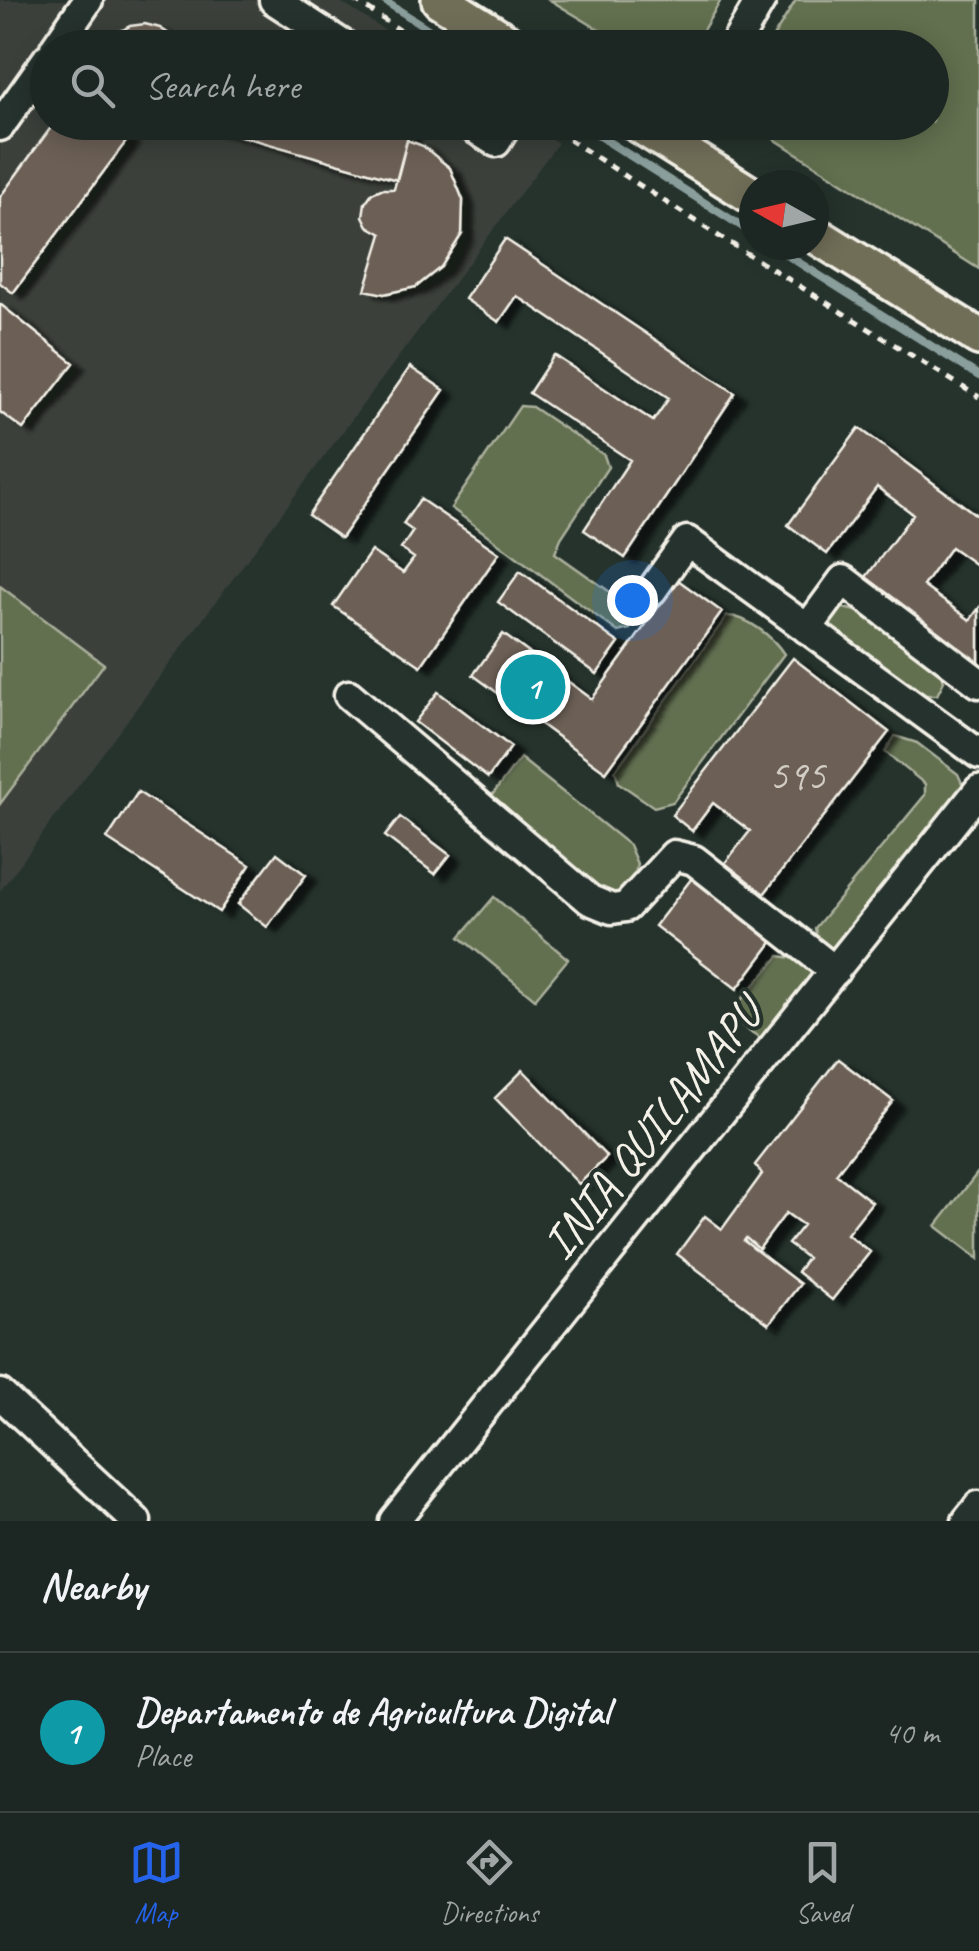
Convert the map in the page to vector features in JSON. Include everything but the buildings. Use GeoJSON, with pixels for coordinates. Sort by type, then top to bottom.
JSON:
{"type":"FeatureCollection","features":[{"type":"Feature","properties":{"kind":"main road"},"geometry":{"type":"LineString","coordinates":[[440,0],[488,30]]}},
{"type":"Feature","properties":{"kind":"main road"},"geometry":{"type":"LineString","coordinates":[[688,140],[739,184]]}},
{"type":"Feature","properties":{"kind":"main road"},"geometry":{"type":"LineString","coordinates":[[829,243],[979,337]]}},
{"type":"Feature","properties":{"kind":"street"},"geometry":{"type":"LineString","coordinates":[[67,30],[88,0]]}},
{"type":"Feature","properties":{"kind":"street"},"geometry":{"type":"LineString","coordinates":[[274,0],[320,30]]}},
{"type":"Feature","properties":{"kind":"street"},"geometry":{"type":"LineString","coordinates":[[743,30],[761,0]]}},
{"type":"Feature","properties":{"kind":"street"},"geometry":{"type":"LineString","coordinates":[[0,126],[30,84]]}},
{"type":"Feature","properties":{"kind":"street"},"geometry":{"type":"LineString","coordinates":[[652,590],[687,541],[979,754]]}},
{"type":"Feature","properties":{"kind":"street"},"geometry":{"type":"LineString","coordinates":[[807,629],[843,580],[979,682]]}},
{"type":"Feature","properties":{"kind":"street"},"geometry":{"type":"LineString","coordinates":[[349,696],[590,900],[612,909],[626,907],[674,855],[694,860],[835,971]]}},
{"type":"Feature","properties":{"kind":"street","name":"INIA QUILAMAPU"},"geometry":{"type":"LineString","coordinates":[[394,1521],[979,790]]}},
{"type":"Feature","properties":{"kind":"street"},"geometry":{"type":"LineString","coordinates":[[0,1394],[135,1521]]}},
{"type":"Feature","properties":{"kind":"street"},"geometry":{"type":"LineString","coordinates":[[967,1521],[979,1506]]}},
{"type":"Feature","properties":{"kind":"path"},"geometry":{"type":"LineString","coordinates":[[354,0],[400,30]]}},
{"type":"Feature","properties":{"kind":"path"},"geometry":{"type":"LineString","coordinates":[[570,140],[979,398]]}},
{"type":"Feature","properties":{"kind":"shaded area"},"geometry":{"type":"Polygon","coordinates":[[[0,0],[337,0],[384,30],[30,30],[30,140],[558,143],[0,891],[0,0]]]}},
{"type":"Feature","properties":{"kind":"green space"},"geometry":{"type":"Polygon","coordinates":[[[550,0],[721,0],[703,30],[600,30],[550,0]]]}},
{"type":"Feature","properties":{"kind":"green space"},"geometry":{"type":"Polygon","coordinates":[[[796,0],[979,0],[979,269],[829,174],[829,170],[776,140],[949,140],[949,30],[777,30],[796,0]]]}},
{"type":"Feature","properties":{"kind":"green space"},"geometry":{"type":"Polygon","coordinates":[[[520,406],[532,407],[604,455],[608,467],[555,553],[627,604],[636,616],[630,629],[618,632],[451,508],[520,406]]]}},
{"type":"Feature","properties":{"kind":"green space"},"geometry":{"type":"Polygon","coordinates":[[[0,586],[104,664],[0,804],[0,586]]]}},
{"type":"Feature","properties":{"kind":"green space"},"geometry":{"type":"Polygon","coordinates":[[[843,608],[856,611],[935,663],[944,681],[937,695],[920,695],[829,627],[836,612],[843,608]]]}},
{"type":"Feature","properties":{"kind":"green space"},"geometry":{"type":"Polygon","coordinates":[[[727,616],[759,629],[784,654],[673,802],[654,807],[619,783],[615,771],[727,616]]]}},
{"type":"Feature","properties":{"kind":"green space"},"geometry":{"type":"Polygon","coordinates":[[[895,736],[917,743],[958,774],[965,790],[834,950],[818,943],[815,928],[925,795],[925,784],[885,752],[895,736]]]}},
{"type":"Feature","properties":{"kind":"green space"},"geometry":{"type":"Polygon","coordinates":[[[520,758],[629,845],[637,864],[633,884],[619,896],[596,891],[487,802],[520,758]]]}},
{"type":"Feature","properties":{"kind":"green space"},"geometry":{"type":"Polygon","coordinates":[[[494,897],[568,959],[535,999],[460,937],[494,897]]]}},
{"type":"Feature","properties":{"kind":"green space"},"geometry":{"type":"Polygon","coordinates":[[[779,956],[810,967],[814,980],[762,1039],[734,1015],[742,999],[779,956]]]}},
{"type":"Feature","properties":{"kind":"green space"},"geometry":{"type":"Polygon","coordinates":[[[979,1171],[979,1259],[936,1226],[979,1171]]]}},
{"type":"Feature","properties":{"kind":"waterway"},"geometry":{"type":"LineString","coordinates":[[383,0],[430,30]]}},
{"type":"Feature","properties":{"kind":"waterway"},"geometry":{"type":"LineString","coordinates":[[605,140],[739,225]]}},
{"type":"Feature","properties":{"kind":"waterway"},"geometry":{"type":"LineString","coordinates":[[795,260],[979,376]]}},
{"type":"Feature","properties":{"kind":"place","name":"Departamento de Agricultura Digital"},"geometry":{"type":"Point","coordinates":[533,687]}}]}
